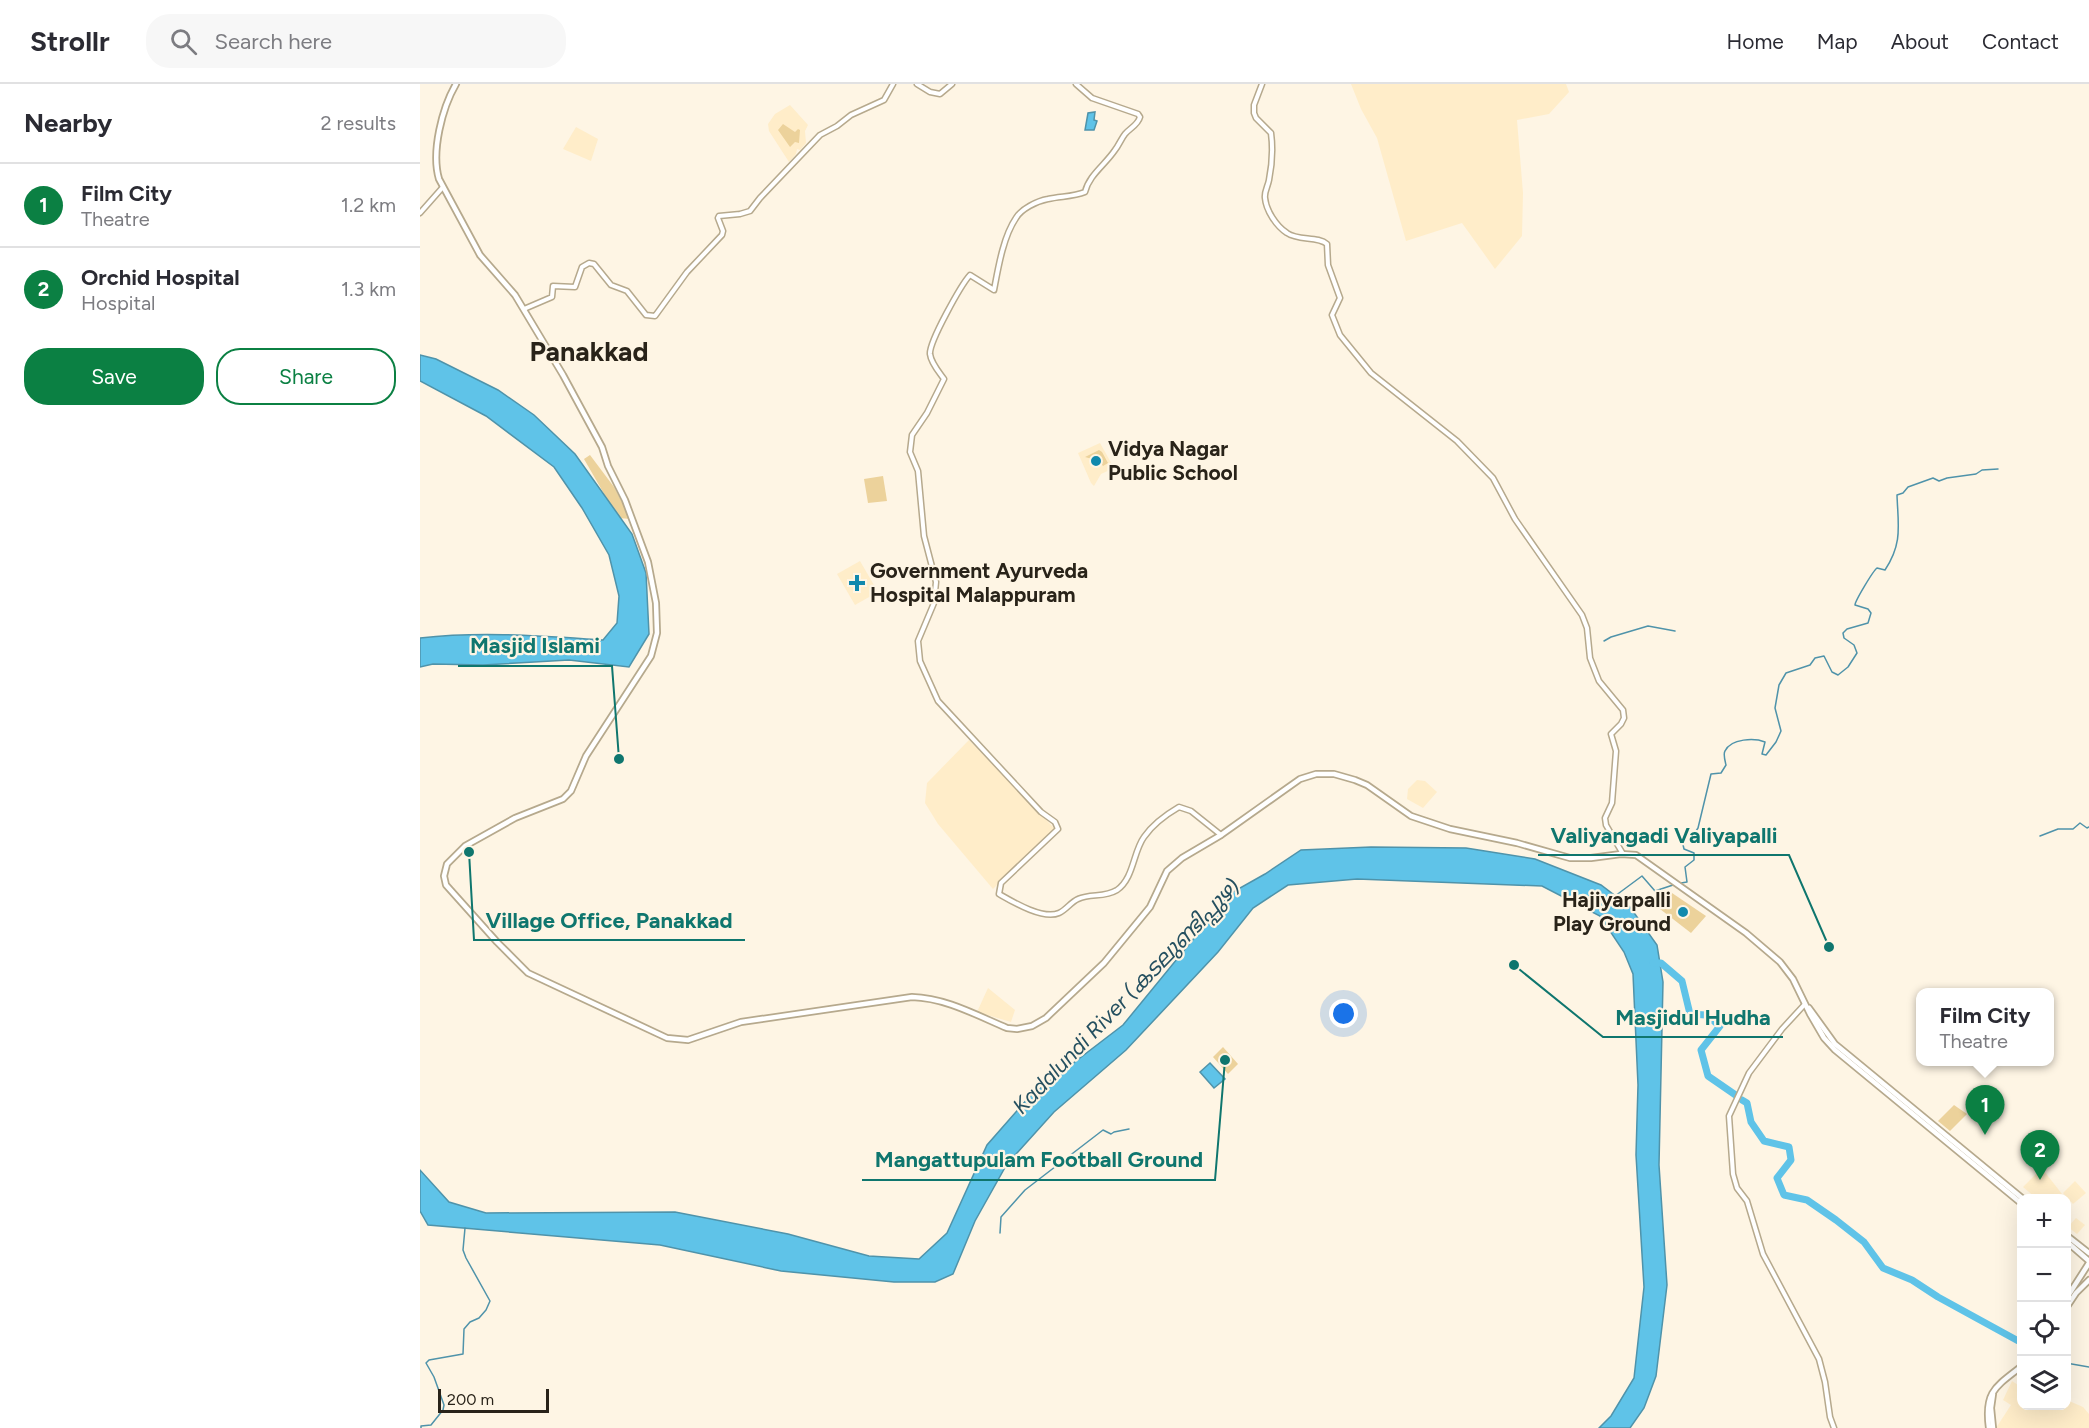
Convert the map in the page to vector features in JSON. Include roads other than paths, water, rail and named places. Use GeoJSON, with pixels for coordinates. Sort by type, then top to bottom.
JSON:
{"type":"FeatureCollection","features":[{"type":"Feature","properties":{"kind":"main road"},"geometry":{"type":"LineString","coordinates":[[456,84],[443,110],[436,170],[480,255],[515,295],[524,309],[580,404],[602,447],[648,562],[656,603],[657,633],[651,656],[586,756],[571,791],[564,799],[515,818],[482,835],[465,846],[447,864],[444,876],[446,885],[528,973],[575,996],[620,1014],[663,1037],[678,1040],[697,1038],[741,1022],[912,997],[940,1001],[1007,1028],[1032,1026],[1046,1018],[1104,963],[1150,907],[1167,871],[1182,858],[1221,835],[1300,779],[1323,774],[1355,780],[1367,785],[1411,816],[1450,829],[1570,858],[1635,855],[1751,938],[1786,968],[1824,1038],[1835,1050],[2017,1200]]}},
{"type":"Feature","properties":{"kind":"main road"},"geometry":{"type":"LineString","coordinates":[[1805,1004],[1835,1044],[2017,1194]]}},
{"type":"Feature","properties":{"kind":"main road"},"geometry":{"type":"LineString","coordinates":[[2071,1238],[2089,1253]]}},
{"type":"Feature","properties":{"kind":"main road"},"geometry":{"type":"LineString","coordinates":[[2071,1245],[2089,1263],[2071,1292]]}},
{"type":"Feature","properties":{"kind":"main road"},"geometry":{"type":"LineString","coordinates":[[2071,1302],[2089,1280]]}},
{"type":"Feature","properties":{"kind":"main road"},"geometry":{"type":"LineString","coordinates":[[1991,1428],[1987,1408],[1989,1397],[2017,1370]]}},
{"type":"Feature","properties":{"kind":"street"},"geometry":{"type":"LineString","coordinates":[[524,309],[552,297],[553,286],[575,286],[582,267],[589,263],[594,264],[610,285],[627,291],[646,315],[655,316],[687,272],[722,235],[719,216],[740,214],[750,210],[819,135],[837,126],[851,115],[884,100],[893,84]]}},
{"type":"Feature","properties":{"kind":"street"},"geometry":{"type":"LineString","coordinates":[[917,84],[930,92],[940,94],[952,84]]}},
{"type":"Feature","properties":{"kind":"street"},"geometry":{"type":"LineString","coordinates":[[1076,84],[1092,98],[1138,114],[1139,122],[1126,133],[1115,151],[1095,172],[1086,185],[1085,192],[1046,199],[1030,206],[1016,217],[1000,256],[994,290],[970,275],[960,287],[930,350],[930,358],[944,379],[912,435],[910,452],[918,471],[924,536],[936,582],[934,603],[918,641],[920,661],[938,701],[1041,812],[1055,822],[1058,829],[1001,883],[999,894],[1028,910],[1055,914],[1062,912],[1076,900],[1084,897],[1107,896],[1120,888],[1128,877],[1144,837],[1167,813],[1179,807],[1191,812],[1221,835]]}},
{"type":"Feature","properties":{"kind":"street"},"geometry":{"type":"LineString","coordinates":[[1262,84],[1254,110],[1256,118],[1270,131],[1272,138],[1270,171],[1265,195],[1266,206],[1287,234],[1303,239],[1322,240],[1326,244],[1328,265],[1340,298],[1333,318],[1340,334],[1371,373],[1457,441],[1496,481],[1515,519],[1582,615],[1587,628],[1590,658],[1599,681],[1623,710],[1624,718],[1621,724],[1611,734],[1616,751],[1612,803],[1605,818],[1606,825],[1623,854]]}},
{"type":"Feature","properties":{"kind":"street"},"geometry":{"type":"LineString","coordinates":[[420,213],[444,187]]}},
{"type":"Feature","properties":{"kind":"street"},"geometry":{"type":"LineString","coordinates":[[1805,1004],[1782,1029],[1749,1074],[1729,1116],[1733,1174],[1737,1188],[1747,1201],[1763,1254],[1819,1359],[1834,1428]]}},
{"type":"Feature","properties":{"kind":"water"},"geometry":{"type":"Polygon","coordinates":[[[1095,112],[1094,120],[1097,121],[1094,130],[1085,130],[1088,113],[1095,112]]]}},
{"type":"Feature","properties":{"kind":"water"},"geometry":{"type":"Polygon","coordinates":[[[420,355],[436,359],[498,390],[534,415],[575,454],[632,534],[646,573],[649,634],[629,667],[569,660],[483,665],[433,664],[420,667],[420,638],[489,635],[603,640],[617,623],[619,596],[609,555],[582,508],[554,467],[486,416],[420,381],[420,355]]]}},
{"type":"Feature","properties":{"kind":"water"},"geometry":{"type":"Polygon","coordinates":[[[1371,847],[1466,848],[1535,859],[1601,885],[1630,907],[1657,945],[1663,982],[1659,1165],[1667,1285],[1656,1376],[1644,1408],[1630,1428],[1599,1428],[1611,1416],[1634,1378],[1644,1287],[1636,1155],[1638,1085],[1633,974],[1624,952],[1600,916],[1542,886],[1357,879],[1288,885],[1253,908],[1218,952],[1126,1050],[1054,1112],[1007,1164],[975,1221],[953,1274],[935,1282],[894,1282],[781,1271],[660,1245],[428,1225],[420,1211],[420,1170],[449,1202],[486,1213],[675,1212],[788,1234],[869,1256],[919,1259],[947,1233],[987,1145],[1029,1097],[1123,1025],[1231,893],[1301,850],[1371,847]]]}},
{"type":"Feature","properties":{"kind":"water"},"geometry":{"type":"Polygon","coordinates":[[[1210,1063],[1225,1079],[1214,1088],[1200,1072],[1210,1063]]]}},
{"type":"Feature","properties":{"kind":"waterway"},"geometry":{"type":"LineString","coordinates":[[1681,883],[1687,882],[1685,867],[1694,860],[1694,853],[1684,849],[1681,836],[1694,834],[1698,828],[1711,774],[1721,773],[1726,765],[1724,754],[1728,747],[1738,741],[1761,741],[1765,742],[1762,754],[1766,755],[1781,731],[1775,708],[1779,685],[1786,673],[1810,665],[1815,658],[1824,656],[1832,672],[1838,675],[1848,667],[1857,653],[1854,645],[1844,638],[1843,633],[1847,629],[1868,623],[1871,613],[1868,609],[1855,605],[1875,570],[1877,568],[1885,570],[1895,551],[1898,534],[1897,495],[1903,493],[1908,487],[1933,478],[1939,481],[1976,474],[1982,470],[1998,469]]}},
{"type":"Feature","properties":{"kind":"waterway"},"geometry":{"type":"LineString","coordinates":[[1604,641],[1648,626],[1675,631]]}},
{"type":"Feature","properties":{"kind":"waterway"},"geometry":{"type":"LineString","coordinates":[[2040,836],[2058,829],[2073,829],[2080,823],[2089,827]]}},
{"type":"Feature","properties":{"kind":"waterway"},"geometry":{"type":"LineString","coordinates":[[1615,896],[1642,876],[1655,891],[1673,885]]}},
{"type":"Feature","properties":{"kind":"waterway"},"geometry":{"type":"LineString","coordinates":[[1653,963],[1661,963],[1682,981],[1690,1014],[1706,1015],[1720,1026],[1701,1050],[1708,1076],[1737,1096]]}},
{"type":"Feature","properties":{"kind":"waterway"},"geometry":{"type":"LineString","coordinates":[[1742,1100],[1747,1103],[1751,1122],[1764,1141],[1789,1147],[1791,1160],[1777,1178],[1784,1195],[1807,1200],[1836,1220],[1864,1242],[1883,1268],[1912,1280],[1938,1297],[2017,1340]]}},
{"type":"Feature","properties":{"kind":"waterway"},"geometry":{"type":"LineString","coordinates":[[1000,1233],[1001,1217],[1025,1190],[1103,1130],[1111,1134],[1129,1129]]}},
{"type":"Feature","properties":{"kind":"waterway"},"geometry":{"type":"LineString","coordinates":[[421,1428],[421,1426],[431,1425],[443,1410],[444,1405],[434,1377],[426,1363],[429,1360],[463,1354],[464,1329],[470,1322],[479,1318],[490,1301],[463,1250],[465,1228]]}},
{"type":"Feature","properties":{"kind":"waterway"},"geometry":{"type":"LineString","coordinates":[[2071,1364],[2089,1367]]}},
{"type":"Feature","properties":{"kind":"place","name":"Vidya Nagar Public School"},"geometry":{"type":"Point","coordinates":[1096,461]}},
{"type":"Feature","properties":{"kind":"place","name":"Government Ayurveda Hospital Malappuram"},"geometry":{"type":"Point","coordinates":[857,583]}},
{"type":"Feature","properties":{"kind":"place","name":"Masjid Islami"},"geometry":{"type":"Point","coordinates":[619,759]}},
{"type":"Feature","properties":{"kind":"place","name":"Village Office, Panakkad"},"geometry":{"type":"Point","coordinates":[469,852]}},
{"type":"Feature","properties":{"kind":"place","name":"Hajiyarpalli Play Ground"},"geometry":{"type":"Point","coordinates":[1683,912]}},
{"type":"Feature","properties":{"kind":"place","name":"Valiyangadi Valiyapalli"},"geometry":{"type":"Point","coordinates":[1829,947]}},
{"type":"Feature","properties":{"kind":"place","name":"Masjidul Hudha"},"geometry":{"type":"Point","coordinates":[1514,965]}},
{"type":"Feature","properties":{"kind":"place","name":"Mangattupulam Football Ground"},"geometry":{"type":"Point","coordinates":[1225,1060]}},
{"type":"Feature","properties":{"kind":"place","name":"Film City"},"geometry":{"type":"Point","coordinates":[1985,1135]}},
{"type":"Feature","properties":{"kind":"place","name":"Orchid Hospital"},"geometry":{"type":"Point","coordinates":[2040,1180]}},
{"type":"Feature","properties":{"kind":"district","name":"Panakkad"},"geometry":{"type":"Point","coordinates":[589,352]}},
{"type":"Feature","properties":{"kind":"water label","name":"Kadalundi River (കടലുണ്ടിപ്പുഴ)"},"geometry":{"type":"Point","coordinates":[1126,996]}}]}
